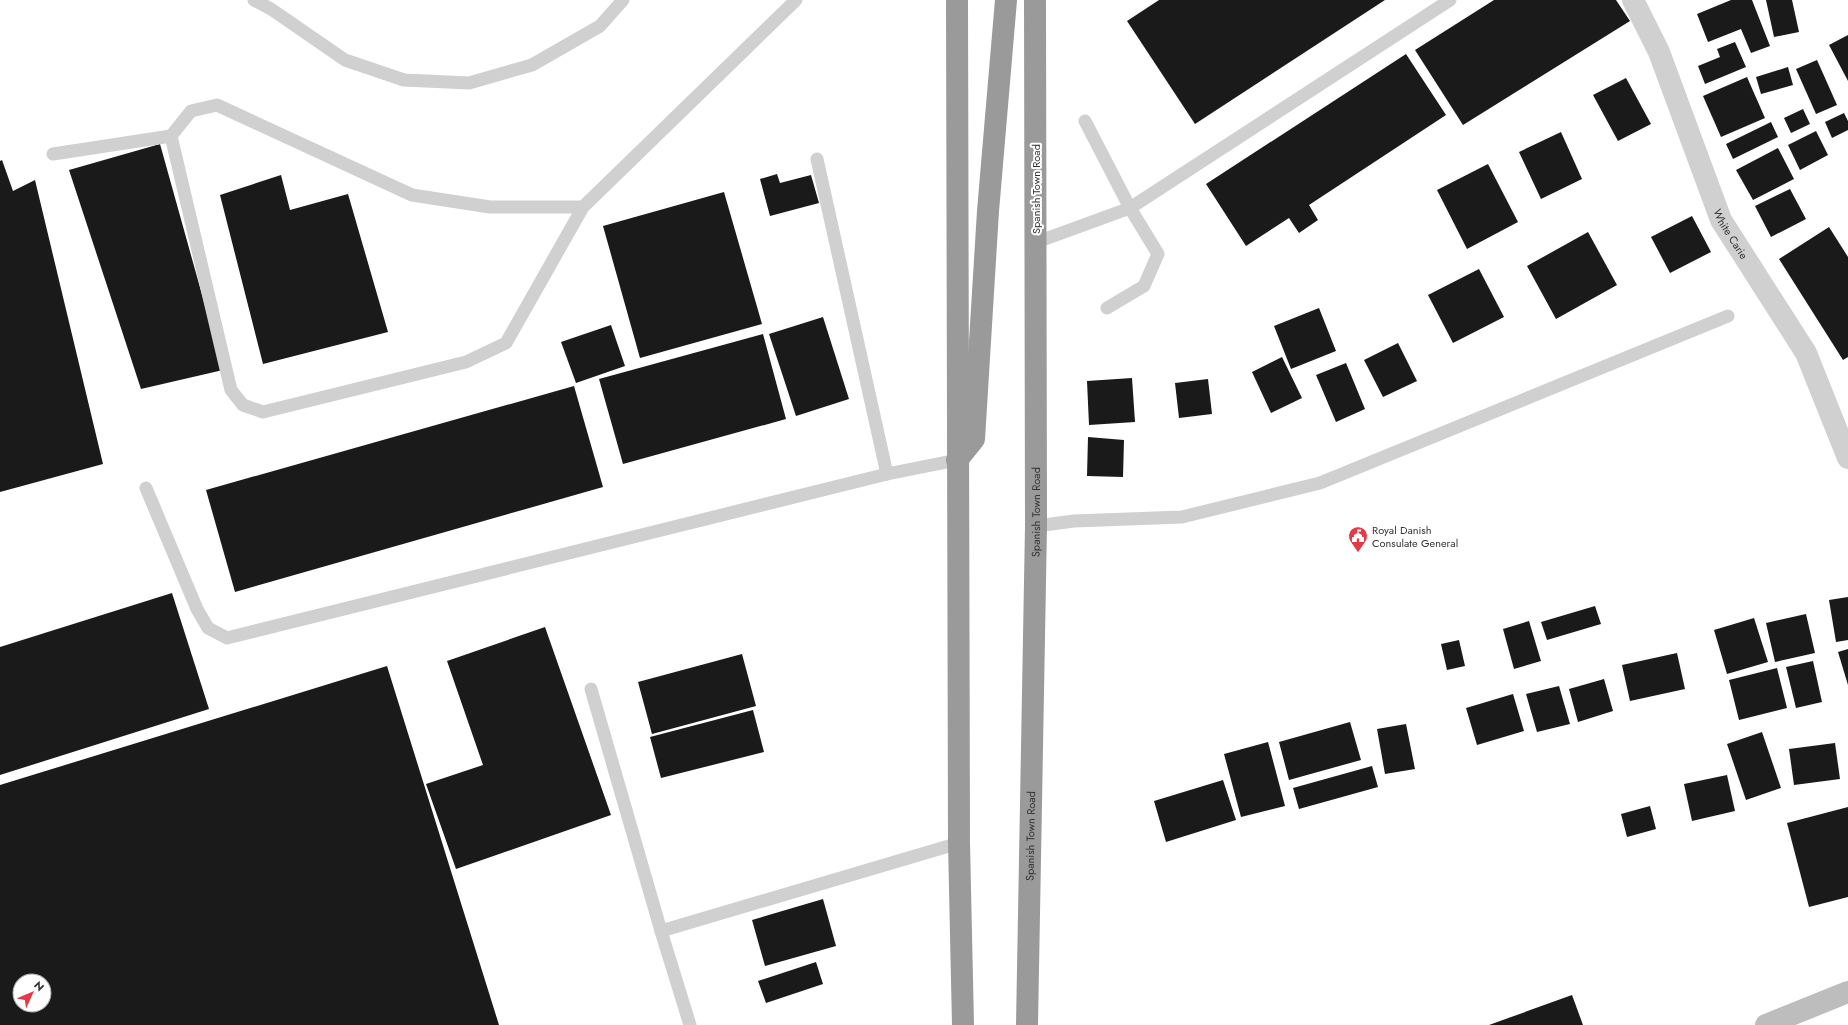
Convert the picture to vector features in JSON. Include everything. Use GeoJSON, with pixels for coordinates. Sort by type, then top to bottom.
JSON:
{"type":"FeatureCollection","features":[{"type":"Feature","properties":{"kind":"highway"},"geometry":{"type":"LineString","coordinates":[[957,0],[959,843],[963,1025]]}},
{"type":"Feature","properties":{"kind":"highway"},"geometry":{"type":"LineString","coordinates":[[958,460],[974,439],[988,211],[1006,0]]}},
{"type":"Feature","properties":{"kind":"highway","name":"Spanish Town Road"},"geometry":{"type":"LineString","coordinates":[[1027,1025],[1036,526],[1037,242],[1035,0]]}},
{"type":"Feature","properties":{"kind":"street","name":"White Carie"},"geometry":{"type":"LineString","coordinates":[[1633,0],[1659,52],[1720,220],[1806,353],[1848,458]]}},
{"type":"Feature","properties":{"kind":"street"},"geometry":{"type":"LineString","coordinates":[[1766,1025],[1848,992]]}},
{"type":"Feature","properties":{"kind":"lane"},"geometry":{"type":"LineString","coordinates":[[254,0],[271,9],[345,60],[404,80],[469,82],[532,64],[600,26],[623,0]]}},
{"type":"Feature","properties":{"kind":"lane"},"geometry":{"type":"LineString","coordinates":[[171,136],[231,390],[243,405],[263,412],[466,362],[506,343],[583,207],[796,0]]}},
{"type":"Feature","properties":{"kind":"lane"},"geometry":{"type":"LineString","coordinates":[[1037,242],[1130,208],[1450,0]]}},
{"type":"Feature","properties":{"kind":"lane"},"geometry":{"type":"LineString","coordinates":[[53,154],[171,136],[191,112],[217,105],[412,195],[490,207],[583,207]]}},
{"type":"Feature","properties":{"kind":"lane"},"geometry":{"type":"LineString","coordinates":[[1085,121],[1130,208],[1158,254],[1144,286],[1107,308]]}},
{"type":"Feature","properties":{"kind":"lane"},"geometry":{"type":"LineString","coordinates":[[818,159],[887,474]]}},
{"type":"Feature","properties":{"kind":"lane"},"geometry":{"type":"LineString","coordinates":[[1036,526],[1074,521],[1182,517],[1320,483],[1728,316]]}},
{"type":"Feature","properties":{"kind":"lane"},"geometry":{"type":"LineString","coordinates":[[146,488],[197,609],[208,628],[227,638],[887,474],[958,460]]}},
{"type":"Feature","properties":{"kind":"lane"},"geometry":{"type":"LineString","coordinates":[[591,689],[661,931],[690,1025]]}},
{"type":"Feature","properties":{"kind":"lane"},"geometry":{"type":"LineString","coordinates":[[661,931],[959,843]]}},
{"type":"Feature","properties":{"kind":"building"},"geometry":{"type":"Polygon","coordinates":[[[1159,0],[1385,0],[1195,124],[1127,21],[1159,0]]]}},
{"type":"Feature","properties":{"kind":"building"},"geometry":{"type":"Polygon","coordinates":[[[1494,0],[1616,0],[1630,21],[1463,125],[1415,50],[1494,0]]]}},
{"type":"Feature","properties":{"kind":"building"},"geometry":{"type":"Polygon","coordinates":[[[1731,0],[1752,0],[1770,46],[1751,53],[1741,29],[1708,42],[1697,14],[1731,0]]]}},
{"type":"Feature","properties":{"kind":"building"},"geometry":{"type":"Polygon","coordinates":[[[1766,0],[1792,0],[1799,32],[1774,37],[1766,0]]]}},
{"type":"Feature","properties":{"kind":"building"},"geometry":{"type":"Polygon","coordinates":[[[1848,35],[1848,81],[1829,45],[1848,35]]]}},
{"type":"Feature","properties":{"kind":"building"},"geometry":{"type":"Polygon","coordinates":[[[1735,42],[1746,67],[1705,84],[1698,66],[1720,57],[1717,49],[1735,42]]]}},
{"type":"Feature","properties":{"kind":"building"},"geometry":{"type":"Polygon","coordinates":[[[1406,54],[1446,115],[1309,205],[1318,220],[1299,233],[1289,218],[1246,246],[1206,184],[1406,54]]]}},
{"type":"Feature","properties":{"kind":"building"},"geometry":{"type":"Polygon","coordinates":[[[1817,60],[1837,105],[1816,114],[1796,69],[1817,60]]]}},
{"type":"Feature","properties":{"kind":"building"},"geometry":{"type":"Polygon","coordinates":[[[1788,67],[1793,85],[1761,94],[1756,77],[1788,67]]]}},
{"type":"Feature","properties":{"kind":"building"},"geometry":{"type":"Polygon","coordinates":[[[1747,77],[1765,118],[1721,137],[1703,96],[1747,77]]]}},
{"type":"Feature","properties":{"kind":"building"},"geometry":{"type":"Polygon","coordinates":[[[1626,78],[1651,124],[1618,141],[1593,95],[1626,78]]]}},
{"type":"Feature","properties":{"kind":"building"},"geometry":{"type":"Polygon","coordinates":[[[1803,109],[1810,124],[1791,133],[1784,118],[1803,109]]]}},
{"type":"Feature","properties":{"kind":"building"},"geometry":{"type":"Polygon","coordinates":[[[1844,113],[1848,121],[1848,130],[1832,138],[1825,122],[1844,113]]]}},
{"type":"Feature","properties":{"kind":"building"},"geometry":{"type":"Polygon","coordinates":[[[1771,122],[1778,137],[1733,159],[1726,144],[1771,122]]]}},
{"type":"Feature","properties":{"kind":"building"},"geometry":{"type":"Polygon","coordinates":[[[1816,131],[1828,155],[1800,170],[1788,145],[1816,131]]]}},
{"type":"Feature","properties":{"kind":"building"},"geometry":{"type":"Polygon","coordinates":[[[1561,132],[1582,179],[1541,199],[1519,152],[1561,132]]]}},
{"type":"Feature","properties":{"kind":"building"},"geometry":{"type":"Polygon","coordinates":[[[160,144],[223,370],[141,389],[69,170],[160,144]]]}},
{"type":"Feature","properties":{"kind":"building"},"geometry":{"type":"Polygon","coordinates":[[[1778,148],[1794,179],[1753,200],[1736,170],[1778,148]]]}},
{"type":"Feature","properties":{"kind":"building"},"geometry":{"type":"Polygon","coordinates":[[[2,160],[13,191],[35,180],[103,464],[0,492],[0,161],[2,160]]]}},
{"type":"Feature","properties":{"kind":"building"},"geometry":{"type":"Polygon","coordinates":[[[1488,164],[1518,222],[1467,249],[1437,190],[1488,164]]]}},
{"type":"Feature","properties":{"kind":"building"},"geometry":{"type":"Polygon","coordinates":[[[777,174],[780,183],[811,175],[819,203],[770,216],[760,179],[777,174]]]}},
{"type":"Feature","properties":{"kind":"building"},"geometry":{"type":"Polygon","coordinates":[[[281,175],[290,210],[348,194],[388,332],[263,364],[220,195],[281,175]]]}},
{"type":"Feature","properties":{"kind":"building"},"geometry":{"type":"Polygon","coordinates":[[[1790,189],[1806,219],[1771,237],[1755,206],[1790,189]]]}},
{"type":"Feature","properties":{"kind":"building"},"geometry":{"type":"Polygon","coordinates":[[[724,192],[762,324],[640,358],[603,226],[724,192]]]}},
{"type":"Feature","properties":{"kind":"building"},"geometry":{"type":"Polygon","coordinates":[[[1692,216],[1711,252],[1670,273],[1651,237],[1692,216]]]}},
{"type":"Feature","properties":{"kind":"building"},"geometry":{"type":"Polygon","coordinates":[[[1829,227],[1848,257],[1848,357],[1843,360],[1779,259],[1829,227]]]}},
{"type":"Feature","properties":{"kind":"building"},"geometry":{"type":"Polygon","coordinates":[[[1588,232],[1617,285],[1556,319],[1527,266],[1588,232]]]}},
{"type":"Feature","properties":{"kind":"building"},"geometry":{"type":"Polygon","coordinates":[[[1479,269],[1504,317],[1453,343],[1428,295],[1479,269]]]}},
{"type":"Feature","properties":{"kind":"building"},"geometry":{"type":"Polygon","coordinates":[[[1319,308],[1336,351],[1291,369],[1274,326],[1319,308]]]}},
{"type":"Feature","properties":{"kind":"building"},"geometry":{"type":"Polygon","coordinates":[[[823,317],[849,399],[796,416],[769,334],[823,317]]]}},
{"type":"Feature","properties":{"kind":"building"},"geometry":{"type":"Polygon","coordinates":[[[611,325],[625,366],[576,383],[561,342],[611,325]]]}},
{"type":"Feature","properties":{"kind":"building"},"geometry":{"type":"Polygon","coordinates":[[[763,334],[786,419],[623,464],[599,379],[763,334]]]}},
{"type":"Feature","properties":{"kind":"building"},"geometry":{"type":"Polygon","coordinates":[[[1398,343],[1417,381],[1383,397],[1364,360],[1398,343]]]}},
{"type":"Feature","properties":{"kind":"building"},"geometry":{"type":"Polygon","coordinates":[[[1282,357],[1302,398],[1271,413],[1252,372],[1282,357]]]}},
{"type":"Feature","properties":{"kind":"building"},"geometry":{"type":"Polygon","coordinates":[[[1346,363],[1365,409],[1336,422],[1316,375],[1346,363]]]}},
{"type":"Feature","properties":{"kind":"building"},"geometry":{"type":"Polygon","coordinates":[[[1132,378],[1135,422],[1089,425],[1087,381],[1132,378]]]}},
{"type":"Feature","properties":{"kind":"building"},"geometry":{"type":"Polygon","coordinates":[[[1208,379],[1212,414],[1179,418],[1175,383],[1208,379]]]}},
{"type":"Feature","properties":{"kind":"building"},"geometry":{"type":"Polygon","coordinates":[[[574,386],[603,487],[235,592],[206,490],[574,386]]]}},
{"type":"Feature","properties":{"kind":"building"},"geometry":{"type":"Polygon","coordinates":[[[1088,437],[1124,440],[1123,477],[1087,476],[1088,437]]]}},
{"type":"Feature","properties":{"kind":"building"},"geometry":{"type":"Polygon","coordinates":[[[172,593],[209,709],[0,775],[0,647],[172,593]]]}},
{"type":"Feature","properties":{"kind":"building"},"geometry":{"type":"Polygon","coordinates":[[[1848,597],[1848,640],[1836,642],[1829,600],[1848,597]]]}},
{"type":"Feature","properties":{"kind":"building"},"geometry":{"type":"Polygon","coordinates":[[[1595,606],[1601,624],[1547,640],[1541,622],[1595,606]]]}},
{"type":"Feature","properties":{"kind":"building"},"geometry":{"type":"Polygon","coordinates":[[[1806,614],[1815,653],[1775,662],[1766,623],[1806,614]]]}},
{"type":"Feature","properties":{"kind":"building"},"geometry":{"type":"Polygon","coordinates":[[[1754,618],[1768,662],[1727,674],[1714,630],[1754,618]]]}},
{"type":"Feature","properties":{"kind":"building"},"geometry":{"type":"Polygon","coordinates":[[[1529,621],[1541,661],[1514,669],[1503,629],[1529,621]]]}},
{"type":"Feature","properties":{"kind":"building"},"geometry":{"type":"Polygon","coordinates":[[[545,627],[611,815],[456,869],[426,784],[483,765],[447,661],[545,627]]]}},
{"type":"Feature","properties":{"kind":"building"},"geometry":{"type":"Polygon","coordinates":[[[1459,640],[1465,666],[1447,670],[1441,644],[1459,640]]]}},
{"type":"Feature","properties":{"kind":"building"},"geometry":{"type":"Polygon","coordinates":[[[1848,649],[1848,685],[1838,652],[1848,649]]]}},
{"type":"Feature","properties":{"kind":"building"},"geometry":{"type":"Polygon","coordinates":[[[1677,653],[1685,689],[1630,701],[1622,665],[1677,653]]]}},
{"type":"Feature","properties":{"kind":"building"},"geometry":{"type":"Polygon","coordinates":[[[742,654],[756,706],[652,734],[638,682],[742,654]]]}},
{"type":"Feature","properties":{"kind":"building"},"geometry":{"type":"Polygon","coordinates":[[[1813,661],[1822,702],[1796,708],[1786,667],[1813,661]]]}},
{"type":"Feature","properties":{"kind":"building"},"geometry":{"type":"Polygon","coordinates":[[[387,666],[499,1025],[0,1025],[0,785],[387,666]]]}},
{"type":"Feature","properties":{"kind":"building"},"geometry":{"type":"Polygon","coordinates":[[[1777,668],[1787,708],[1739,720],[1729,680],[1777,668]]]}},
{"type":"Feature","properties":{"kind":"building"},"geometry":{"type":"Polygon","coordinates":[[[1604,679],[1613,711],[1578,722],[1569,689],[1604,679]]]}},
{"type":"Feature","properties":{"kind":"building"},"geometry":{"type":"Polygon","coordinates":[[[1559,686],[1570,724],[1537,732],[1526,694],[1559,686]]]}},
{"type":"Feature","properties":{"kind":"building"},"geometry":{"type":"Polygon","coordinates":[[[1513,694],[1524,731],[1477,745],[1466,708],[1513,694]]]}},
{"type":"Feature","properties":{"kind":"building"},"geometry":{"type":"Polygon","coordinates":[[[753,710],[764,752],[661,778],[650,737],[753,710]]]}},
{"type":"Feature","properties":{"kind":"building"},"geometry":{"type":"Polygon","coordinates":[[[1350,722],[1361,760],[1289,780],[1279,742],[1350,722]]]}},
{"type":"Feature","properties":{"kind":"building"},"geometry":{"type":"Polygon","coordinates":[[[1406,724],[1415,769],[1385,774],[1377,729],[1406,724]]]}},
{"type":"Feature","properties":{"kind":"building"},"geometry":{"type":"Polygon","coordinates":[[[1762,732],[1781,788],[1746,800],[1727,744],[1762,732]]]}},
{"type":"Feature","properties":{"kind":"building"},"geometry":{"type":"Polygon","coordinates":[[[1268,742],[1285,806],[1241,817],[1224,754],[1268,742]]]}},
{"type":"Feature","properties":{"kind":"building"},"geometry":{"type":"Polygon","coordinates":[[[1835,743],[1840,779],[1794,785],[1789,749],[1835,743]]]}},
{"type":"Feature","properties":{"kind":"building"},"geometry":{"type":"Polygon","coordinates":[[[1372,766],[1378,787],[1299,809],[1293,788],[1372,766]]]}},
{"type":"Feature","properties":{"kind":"building"},"geometry":{"type":"Polygon","coordinates":[[[1727,775],[1735,811],[1692,821],[1684,784],[1727,775]]]}},
{"type":"Feature","properties":{"kind":"building"},"geometry":{"type":"Polygon","coordinates":[[[1223,780],[1236,820],[1166,842],[1154,801],[1223,780]]]}},
{"type":"Feature","properties":{"kind":"building"},"geometry":{"type":"Polygon","coordinates":[[[1650,806],[1656,829],[1627,837],[1621,814],[1650,806]]]}},
{"type":"Feature","properties":{"kind":"building"},"geometry":{"type":"Polygon","coordinates":[[[1848,807],[1848,897],[1809,907],[1787,823],[1848,807]]]}},
{"type":"Feature","properties":{"kind":"building"},"geometry":{"type":"Polygon","coordinates":[[[823,899],[836,946],[765,966],[752,920],[823,899]]]}},
{"type":"Feature","properties":{"kind":"building"},"geometry":{"type":"Polygon","coordinates":[[[816,962],[823,984],[766,1003],[758,981],[816,962]]]}},
{"type":"Feature","properties":{"kind":"building"},"geometry":{"type":"Polygon","coordinates":[[[1572,995],[1583,1025],[1489,1025],[1572,995]]]}},
{"type":"Feature","properties":{"kind":"place","name":"Royal Danish Consulate General"},"geometry":{"type":"Point","coordinates":[1358,553]}}]}
